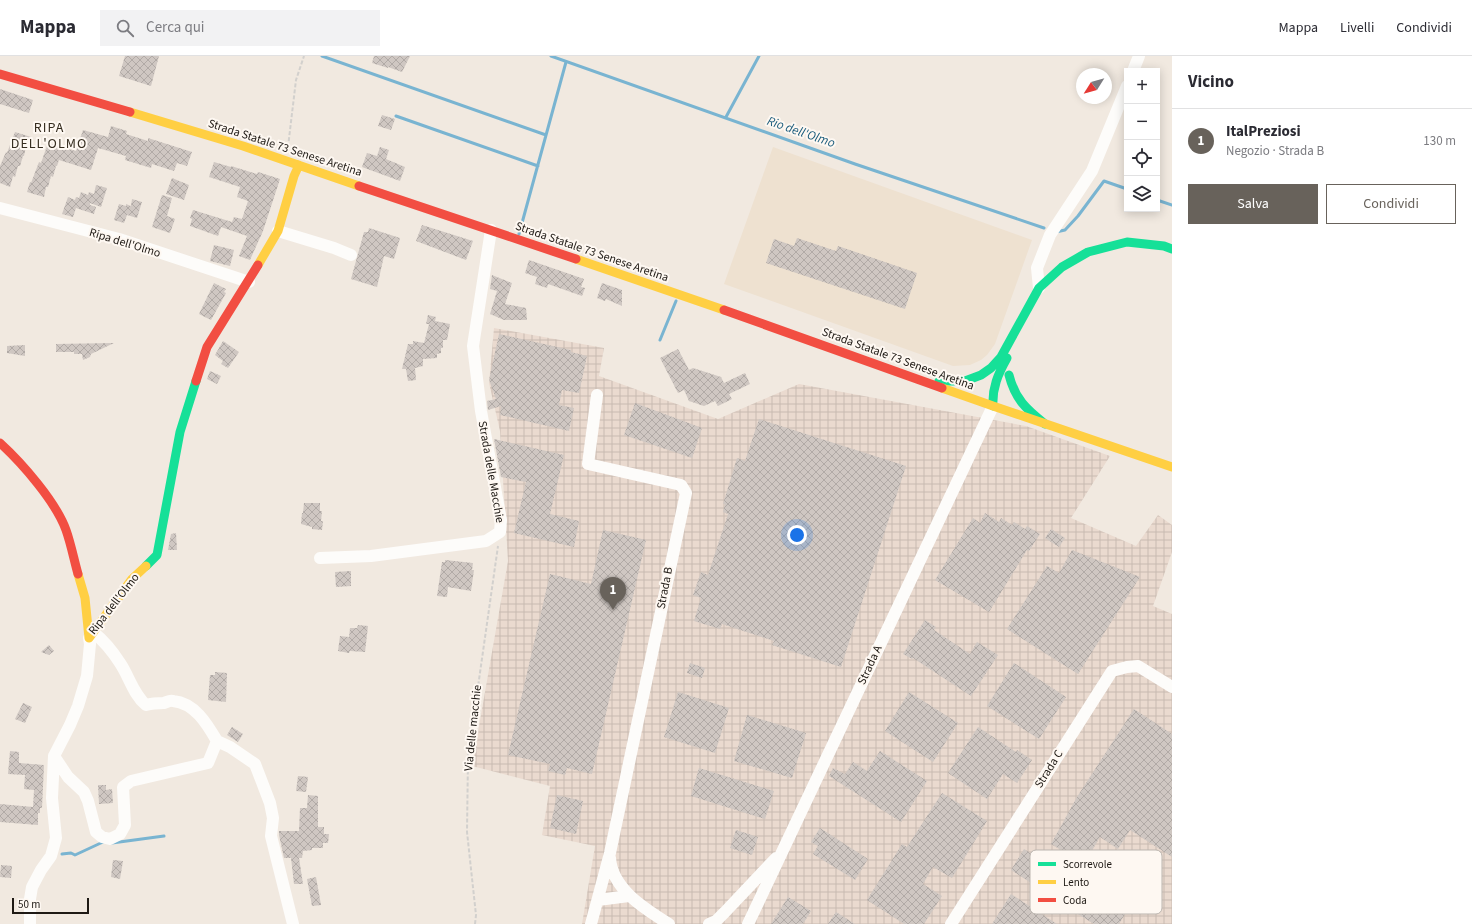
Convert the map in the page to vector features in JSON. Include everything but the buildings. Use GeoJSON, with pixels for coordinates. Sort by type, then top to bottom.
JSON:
{"type":"FeatureCollection","features":[{"type":"Feature","properties":{"kind":"main road","name":"Strada Statale 73 Senese Aretina"},"geometry":{"type":"LineString","coordinates":[[0,74],[244,146],[491,230],[669,296],[900,373],[1172,467]]}},
{"type":"Feature","properties":{"kind":"main road","name":"Ripa dell'Olmo"},"geometry":{"type":"LineString","coordinates":[[91,635],[132,579],[157,555],[180,432],[207,347],[249,282],[278,231],[294,176],[299,165]]}},
{"type":"Feature","properties":{"kind":"main road"},"geometry":{"type":"LineString","coordinates":[[900,373],[937,381],[951,382],[965,381],[981,375],[991,368],[1001,357],[1038,288],[1062,267],[1088,252],[1127,242],[1164,246],[1172,249]]}},
{"type":"Feature","properties":{"kind":"main road"},"geometry":{"type":"LineString","coordinates":[[992,406],[994,384],[1011,351],[1021,322]]}},
{"type":"Feature","properties":{"kind":"main road"},"geometry":{"type":"LineString","coordinates":[[992,406],[1000,399],[1004,391],[1009,375],[1011,351]]}},
{"type":"Feature","properties":{"kind":"main road"},"geometry":{"type":"LineString","coordinates":[[1009,375],[1012,388],[1018,400],[1026,409],[1046,424]]}},
{"type":"Feature","properties":{"kind":"main road","name":"Ripa dell'Olmo"},"geometry":{"type":"LineString","coordinates":[[0,443],[12,454],[51,501],[66,529],[86,598],[91,635]]}},
{"type":"Feature","properties":{"kind":"street"},"geometry":{"type":"LineString","coordinates":[[1134,68],[1139,56]]}},
{"type":"Feature","properties":{"kind":"street"},"geometry":{"type":"LineString","coordinates":[[1038,288],[1037,268],[1050,235],[1092,171],[1124,93]]}},
{"type":"Feature","properties":{"kind":"street","name":"Ripa dell'Olmo"},"geometry":{"type":"LineString","coordinates":[[0,208],[119,240],[249,282]]}},
{"type":"Feature","properties":{"kind":"street","name":"Strada delle Macchie"},"geometry":{"type":"LineString","coordinates":[[320,558],[370,556],[486,541],[500,532],[501,520],[481,411],[473,346],[491,230]]}},
{"type":"Feature","properties":{"kind":"street"},"geometry":{"type":"LineString","coordinates":[[278,231],[334,248],[351,255]]}},
{"type":"Feature","properties":{"kind":"street","name":"Strada B"},"geometry":{"type":"LineString","coordinates":[[592,924],[610,853],[686,493],[681,485],[588,464],[597,395]]}},
{"type":"Feature","properties":{"kind":"street","name":"Strada A"},"geometry":{"type":"LineString","coordinates":[[748,924],[992,406]]}},
{"type":"Feature","properties":{"kind":"street"},"geometry":{"type":"LineString","coordinates":[[30,924],[30,899],[32,887],[41,870],[51,856],[56,838],[52,798],[54,756],[73,719],[87,676],[91,635],[100,638],[120,663],[140,700],[146,705],[157,702],[165,703],[172,700],[190,706],[205,721],[217,741],[255,764],[270,803],[273,818],[271,836],[293,924]]}},
{"type":"Feature","properties":{"kind":"street","name":"Strada C"},"geometry":{"type":"LineString","coordinates":[[951,924],[1112,671],[1138,666],[1172,687]]}},
{"type":"Feature","properties":{"kind":"street"},"geometry":{"type":"LineString","coordinates":[[54,756],[68,777],[84,792],[88,801],[96,832],[102,837],[110,839],[120,834],[125,825],[123,787],[131,781],[208,763],[217,741]]}},
{"type":"Feature","properties":{"kind":"street"},"geometry":{"type":"LineString","coordinates":[[709,924],[716,921],[725,912],[783,849]]}},
{"type":"Feature","properties":{"kind":"street","name":"Strada B"},"geometry":{"type":"LineString","coordinates":[[610,853],[611,867],[615,878],[629,896],[669,924]]}},
{"type":"Feature","properties":{"kind":"street"},"geometry":{"type":"LineString","coordinates":[[598,900],[629,896]]}},
{"type":"Feature","properties":{"kind":"path"},"geometry":{"type":"LineString","coordinates":[[286,161],[296,80],[304,56]]}},
{"type":"Feature","properties":{"kind":"path","name":"Via delle macchie"},"geometry":{"type":"LineString","coordinates":[[475,924],[476,915],[467,832],[468,758],[500,532]]}},
{"type":"Feature","properties":{"kind":"shaded area"},"geometry":{"type":"Polygon","coordinates":[[[773,147],[1032,240],[995,344],[987,355],[981,360],[970,365],[953,366],[724,284],[773,147]]]}},
{"type":"Feature","properties":{"kind":"shaded area"},"geometry":{"type":"Polygon","coordinates":[[[494,328],[604,348],[599,376],[718,419],[799,384],[1026,426],[1110,456],[1071,518],[1136,546],[1158,515],[1172,525],[1172,552],[1153,606],[1172,614],[1172,924],[582,924],[595,846],[542,835],[550,786],[472,766],[508,561],[500,431],[489,383],[494,328]]]}},
{"type":"Feature","properties":{"kind":"waterway"},"geometry":{"type":"LineString","coordinates":[[322,56],[546,135]]}},
{"type":"Feature","properties":{"kind":"waterway","name":"Rio dell'Olmo"},"geometry":{"type":"LineString","coordinates":[[551,56],[855,164],[1044,228]]}},
{"type":"Feature","properties":{"kind":"waterway"},"geometry":{"type":"LineString","coordinates":[[726,117],[759,56]]}},
{"type":"Feature","properties":{"kind":"waterway"},"geometry":{"type":"LineString","coordinates":[[519,234],[566,62]]}},
{"type":"Feature","properties":{"kind":"waterway"},"geometry":{"type":"LineString","coordinates":[[396,116],[538,166]]}},
{"type":"Feature","properties":{"kind":"waterway","name":"Rio dell'Olmo"},"geometry":{"type":"LineString","coordinates":[[1056,232],[1065,230],[1078,216],[1104,181],[1124,188]]}},
{"type":"Feature","properties":{"kind":"waterway","name":"Rio dell'Olmo"},"geometry":{"type":"LineString","coordinates":[[1160,201],[1172,205]]}},
{"type":"Feature","properties":{"kind":"waterway"},"geometry":{"type":"LineString","coordinates":[[660,340],[676,301]]}},
{"type":"Feature","properties":{"kind":"waterway"},"geometry":{"type":"LineString","coordinates":[[112,843],[164,836]]}},
{"type":"Feature","properties":{"kind":"waterway"},"geometry":{"type":"LineString","coordinates":[[62,854],[71,853],[75,855],[103,842]]}},
{"type":"Feature","properties":{"kind":"traffic: fast"},"geometry":{"type":"LineString","coordinates":[[939,381],[965,381],[981,375],[991,368],[1001,357],[1039,288],[1062,267],[1088,252],[1127,242],[1164,246],[1172,249]]}},
{"type":"Feature","properties":{"kind":"traffic: fast"},"geometry":{"type":"LineString","coordinates":[[993,406],[996,381],[1007,358]]}},
{"type":"Feature","properties":{"kind":"traffic: fast"},"geometry":{"type":"LineString","coordinates":[[1009,375],[1014,391],[1022,403],[1045,424]]}},
{"type":"Feature","properties":{"kind":"traffic: fast"},"geometry":{"type":"LineString","coordinates":[[146,566],[157,555],[180,432],[196,381]]}},
{"type":"Feature","properties":{"kind":"traffic: slow"},"geometry":{"type":"LineString","coordinates":[[130,112],[243,146],[359,186]]}},
{"type":"Feature","properties":{"kind":"traffic: slow"},"geometry":{"type":"LineString","coordinates":[[258,265],[278,231],[294,176],[299,165]]}},
{"type":"Feature","properties":{"kind":"traffic: slow"},"geometry":{"type":"LineString","coordinates":[[576,259],[724,310]]}},
{"type":"Feature","properties":{"kind":"traffic: slow"},"geometry":{"type":"LineString","coordinates":[[942,388],[993,406]]}},
{"type":"Feature","properties":{"kind":"traffic: slow"},"geometry":{"type":"LineString","coordinates":[[993,406],[1172,467]]}},
{"type":"Feature","properties":{"kind":"traffic: slow"},"geometry":{"type":"LineString","coordinates":[[78,574],[85,598],[89,638],[132,579],[146,566]]}},
{"type":"Feature","properties":{"kind":"traffic: jam"},"geometry":{"type":"LineString","coordinates":[[0,74],[130,112]]}},
{"type":"Feature","properties":{"kind":"traffic: jam"},"geometry":{"type":"LineString","coordinates":[[359,186],[576,259]]}},
{"type":"Feature","properties":{"kind":"traffic: jam"},"geometry":{"type":"LineString","coordinates":[[196,381],[207,347],[258,265]]}},
{"type":"Feature","properties":{"kind":"traffic: jam"},"geometry":{"type":"LineString","coordinates":[[724,310],[942,388]]}},
{"type":"Feature","properties":{"kind":"traffic: jam"},"geometry":{"type":"LineString","coordinates":[[0,443],[28,472],[55,507],[66,530],[78,574]]}},
{"type":"Feature","properties":{"kind":"place","name":"ItalPreziosi"},"geometry":{"type":"Point","coordinates":[613,610]}},
{"type":"Feature","properties":{"kind":"district","name":"RIPA DELL'OLMO"},"geometry":{"type":"Point","coordinates":[49,136]}}]}
